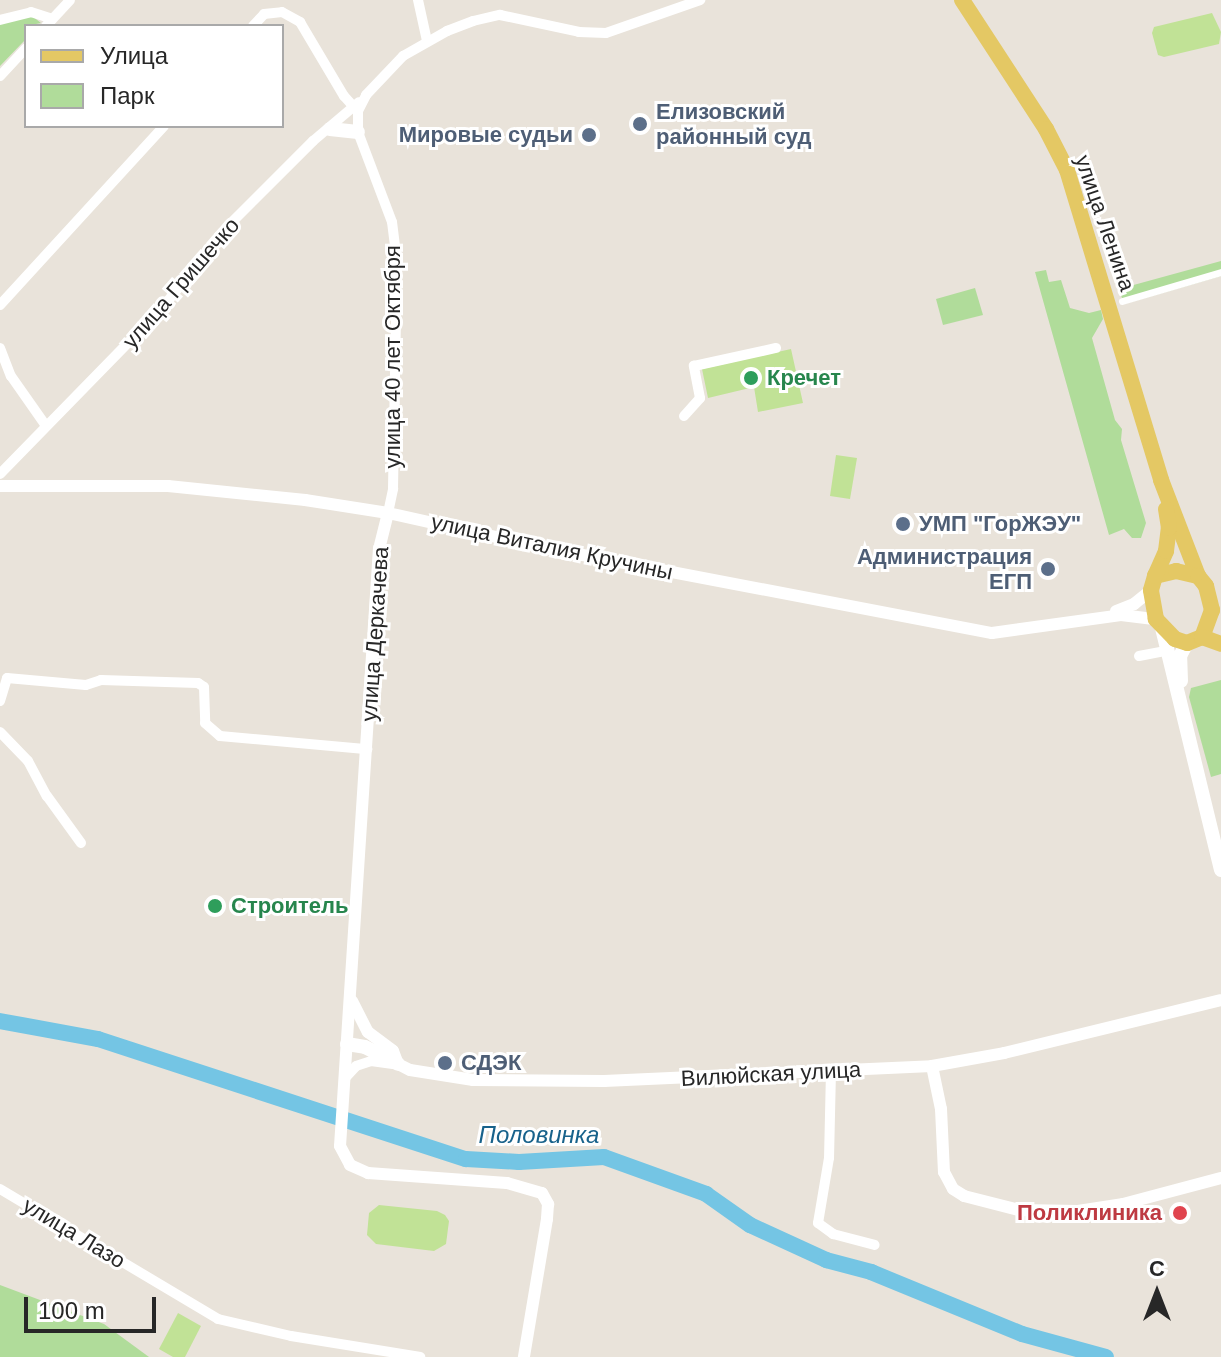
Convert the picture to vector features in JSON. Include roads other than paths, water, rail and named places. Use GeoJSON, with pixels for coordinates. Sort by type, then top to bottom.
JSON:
{"type":"FeatureCollection","features":[{"type":"Feature","properties":{"kind":"main road","name":"улица Ленина"},"geometry":{"type":"LineString","coordinates":[[962,0],[1046,129],[1067,170],[1161,480],[1213,596]]}},
{"type":"Feature","properties":{"kind":"main road"},"geometry":{"type":"LineString","coordinates":[[330,129],[358,132]]}},
{"type":"Feature","properties":{"kind":"main road","name":"улица Ленина"},"geometry":{"type":"LineString","coordinates":[[1153,583],[1166,551],[1169,528],[1161,480]]}},
{"type":"Feature","properties":{"kind":"main road"},"geometry":{"type":"LineString","coordinates":[[1181,697],[1178,668],[1195,640],[1213,596],[1176,571],[1153,583],[1159,624],[1181,697],[1221,870]]}},
{"type":"Feature","properties":{"kind":"main road"},"geometry":{"type":"LineString","coordinates":[[1159,624],[1195,640],[1221,644]]}},
{"type":"Feature","properties":{"kind":"main road"},"geometry":{"type":"LineString","coordinates":[[347,1044],[365,1047],[398,1064]]}},
{"type":"Feature","properties":{"kind":"street"},"geometry":{"type":"LineString","coordinates":[[0,20],[31,12],[49,23],[70,0]]}},
{"type":"Feature","properties":{"kind":"street"},"geometry":{"type":"LineString","coordinates":[[418,0],[427,41]]}},
{"type":"Feature","properties":{"kind":"street"},"geometry":{"type":"LineString","coordinates":[[358,132],[358,111],[382,75],[427,41],[464,24],[500,15],[579,32],[606,33],[700,0]]}},
{"type":"Feature","properties":{"kind":"street"},"geometry":{"type":"LineString","coordinates":[[255,24],[264,14],[282,12],[300,22],[344,96],[354,107]]}},
{"type":"Feature","properties":{"kind":"street"},"geometry":{"type":"LineString","coordinates":[[0,76],[24,50]]}},
{"type":"Feature","properties":{"kind":"street","name":"улица Гришечко"},"geometry":{"type":"LineString","coordinates":[[0,474],[163,307],[229,225],[313,141],[366,95]]}},
{"type":"Feature","properties":{"kind":"street"},"geometry":{"type":"LineString","coordinates":[[0,305],[8,300],[162,128]]}},
{"type":"Feature","properties":{"kind":"street","name":"улица 40 лет Октября"},"geometry":{"type":"LineString","coordinates":[[358,132],[392,222],[397,262],[393,489],[388,513]]}},
{"type":"Feature","properties":{"kind":"street"},"geometry":{"type":"LineString","coordinates":[[1122,301],[1221,272]]}},
{"type":"Feature","properties":{"kind":"street"},"geometry":{"type":"LineString","coordinates":[[0,348],[11,376],[46,426]]}},
{"type":"Feature","properties":{"kind":"street"},"geometry":{"type":"LineString","coordinates":[[684,416],[700,398],[694,366],[776,348]]}},
{"type":"Feature","properties":{"kind":"street","name":"улица Виталия Кручины"},"geometry":{"type":"LineString","coordinates":[[0,486],[198,487],[388,513],[573,553],[992,633],[1136,614],[1159,624]]}},
{"type":"Feature","properties":{"kind":"street","name":"улица Деркачева"},"geometry":{"type":"LineString","coordinates":[[388,513],[379,548],[341,1133],[343,1157],[350,1165],[368,1173],[507,1183],[542,1193],[548,1204],[547,1219],[524,1357]]}},
{"type":"Feature","properties":{"kind":"street","name":"улица Виталия Кручины"},"geometry":{"type":"LineString","coordinates":[[1100,617],[1134,604],[1153,583]]}},
{"type":"Feature","properties":{"kind":"street"},"geometry":{"type":"LineString","coordinates":[[1139,656],[1165,651]]}},
{"type":"Feature","properties":{"kind":"street"},"geometry":{"type":"LineString","coordinates":[[0,701],[7,678],[86,685],[101,680],[198,683],[204,687],[205,723],[220,736],[367,752]]}},
{"type":"Feature","properties":{"kind":"street"},"geometry":{"type":"LineString","coordinates":[[0,732],[28,761],[47,796],[81,843]]}},
{"type":"Feature","properties":{"kind":"street"},"geometry":{"type":"LineString","coordinates":[[345,1082],[356,1066],[371,1061],[398,1064],[393,1051],[364,1027],[350,999]]}},
{"type":"Feature","properties":{"kind":"street","name":"Вилюйская улица"},"geometry":{"type":"LineString","coordinates":[[398,1064],[426,1075],[473,1080],[604,1081],[932,1066],[1004,1053],[1221,1000]]}},
{"type":"Feature","properties":{"kind":"street"},"geometry":{"type":"LineString","coordinates":[[932,1066],[941,1109],[944,1172],[953,1189],[964,1196],[1019,1210],[1078,1211],[1123,1204],[1221,1178]]}},
{"type":"Feature","properties":{"kind":"street"},"geometry":{"type":"LineString","coordinates":[[831,1071],[829,1158],[818,1223],[833,1234],[875,1245]]}},
{"type":"Feature","properties":{"kind":"street","name":"улица Лазо"},"geometry":{"type":"LineString","coordinates":[[0,1189],[218,1319],[291,1336],[420,1357]]}},
{"type":"Feature","properties":{"kind":"waterway","name":"Половинка"},"geometry":{"type":"LineString","coordinates":[[0,1021],[98,1039],[466,1159],[519,1162],[604,1157],[706,1194],[750,1225],[826,1260],[871,1272],[1022,1334],[1106,1357]]}},
{"type":"Feature","properties":{"kind":"place","name":"Елизовский районный суд"},"geometry":{"type":"Point","coordinates":[640,124]}},
{"type":"Feature","properties":{"kind":"place","name":"Мировые судьи"},"geometry":{"type":"Point","coordinates":[589,135]}},
{"type":"Feature","properties":{"kind":"place","name":"Кречет"},"geometry":{"type":"Point","coordinates":[751,378]}},
{"type":"Feature","properties":{"kind":"place","name":"УМП \"ГорЖЭУ\""},"geometry":{"type":"Point","coordinates":[903,524]}},
{"type":"Feature","properties":{"kind":"place","name":"Администрация ЕГП"},"geometry":{"type":"Point","coordinates":[1048,569]}},
{"type":"Feature","properties":{"kind":"place","name":"Строитель"},"geometry":{"type":"Point","coordinates":[215,906]}},
{"type":"Feature","properties":{"kind":"place","name":"СДЭК"},"geometry":{"type":"Point","coordinates":[445,1063]}},
{"type":"Feature","properties":{"kind":"place","name":"Поликлиника"},"geometry":{"type":"Point","coordinates":[1180,1213]}}]}
